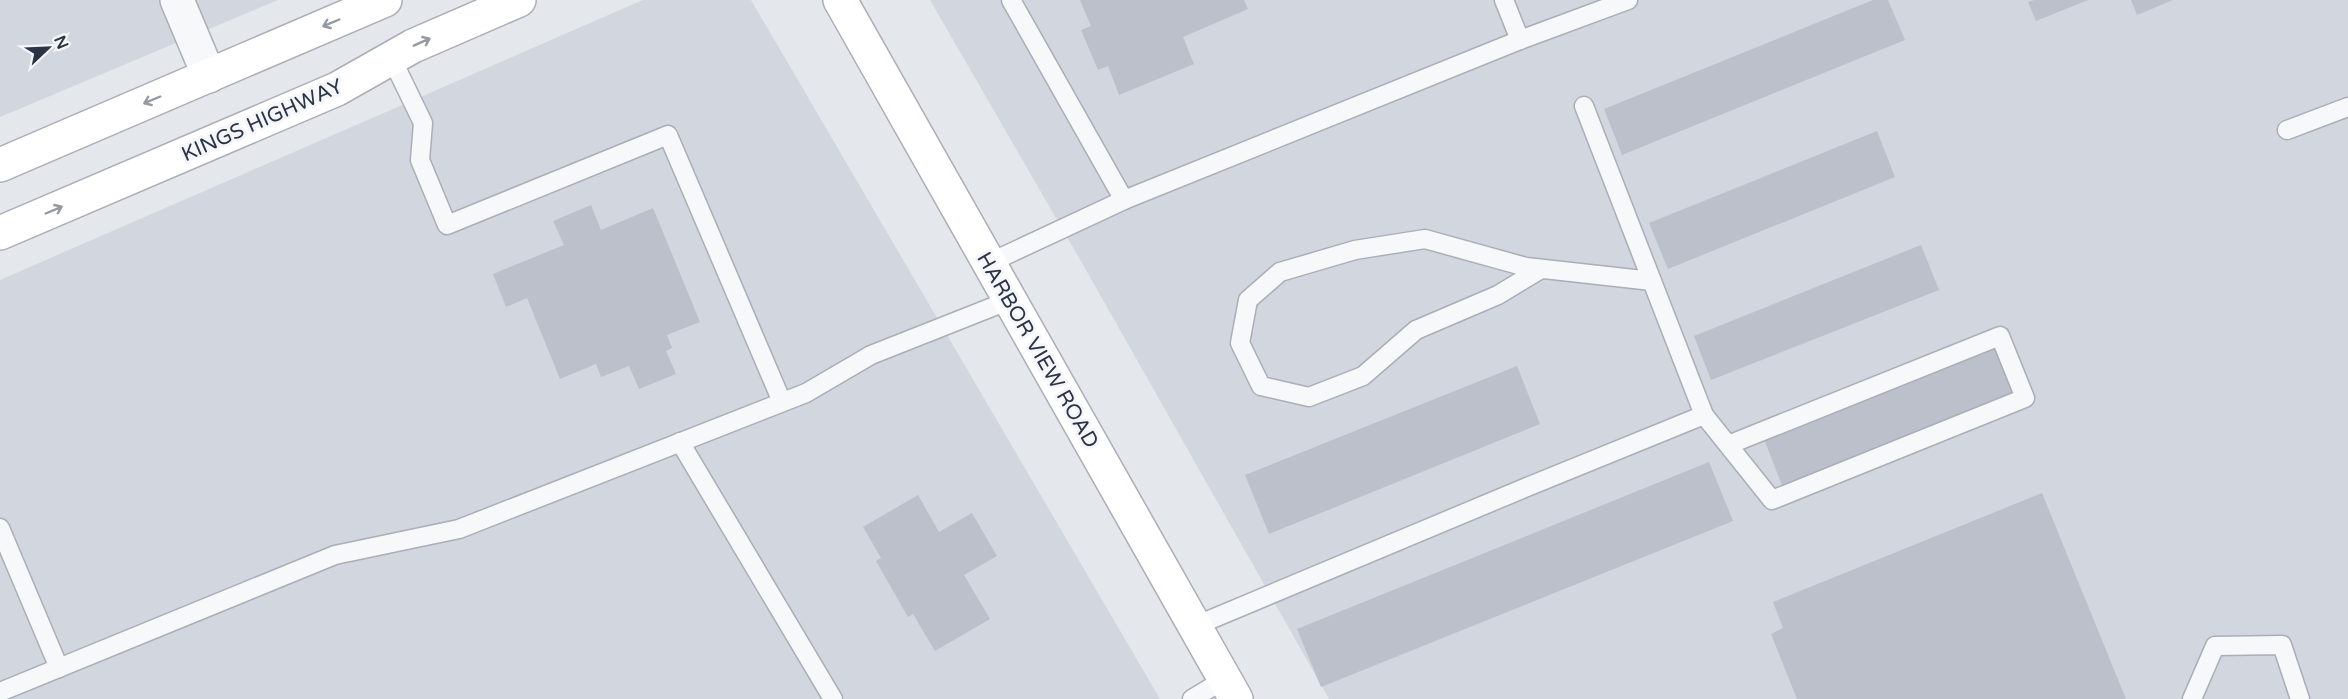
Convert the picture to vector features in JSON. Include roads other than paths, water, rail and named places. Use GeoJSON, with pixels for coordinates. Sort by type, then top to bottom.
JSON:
{"type":"FeatureCollection","features":[{"type":"Feature","properties":{"kind":"main road"},"geometry":{"type":"LineString","coordinates":[[0,165],[385,0]]}},
{"type":"Feature","properties":{"kind":"main road","name":"KINGS HIGHWAY"},"geometry":{"type":"LineString","coordinates":[[0,233],[337,89],[413,46],[519,0]]}},
{"type":"Feature","properties":{"kind":"main road","name":"HARBOR VIEW ROAD"},"geometry":{"type":"LineString","coordinates":[[840,0],[1231,689]]}},
{"type":"Feature","properties":{"kind":"street"},"geometry":{"type":"LineString","coordinates":[[177,0],[209,76]]}},
{"type":"Feature","properties":{"kind":"lane"},"geometry":{"type":"LineString","coordinates":[[1011,0],[1124,200]]}},
{"type":"Feature","properties":{"kind":"lane"},"geometry":{"type":"LineString","coordinates":[[1504,0],[1520,40]]}},
{"type":"Feature","properties":{"kind":"lane"},"geometry":{"type":"LineString","coordinates":[[989,263],[1124,200],[1520,40],[1628,0]]}},
{"type":"Feature","properties":{"kind":"lane"},"geometry":{"type":"LineString","coordinates":[[392,58],[423,123],[420,160],[447,225],[668,135],[782,402]]}},
{"type":"Feature","properties":{"kind":"lane"},"geometry":{"type":"LineString","coordinates":[[1584,106],[1704,416],[1772,500],[2025,398],[2000,336],[1728,445]]}},
{"type":"Feature","properties":{"kind":"lane"},"geometry":{"type":"LineString","coordinates":[[2287,130],[2348,107]]}},
{"type":"Feature","properties":{"kind":"lane"},"geometry":{"type":"LineString","coordinates":[[1541,269],[1498,295],[1416,330],[1364,376],[1309,397],[1261,386],[1240,343],[1248,300],[1280,272],[1355,250],[1425,239],[1526,267],[1652,281]]}},
{"type":"Feature","properties":{"kind":"lane"},"geometry":{"type":"LineString","coordinates":[[0,692],[335,555],[459,529],[806,393],[871,355],[1010,300]]}},
{"type":"Feature","properties":{"kind":"lane"},"geometry":{"type":"LineString","coordinates":[[1195,626],[1527,487],[1704,416]]}},
{"type":"Feature","properties":{"kind":"lane"},"geometry":{"type":"LineString","coordinates":[[680,442],[833,699]]}},
{"type":"Feature","properties":{"kind":"lane"},"geometry":{"type":"LineString","coordinates":[[0,528],[59,668]]}},
{"type":"Feature","properties":{"kind":"lane"},"geometry":{"type":"LineString","coordinates":[[2192,699],[2215,646],[2282,645],[2300,699]]}},
{"type":"Feature","properties":{"kind":"lane"},"geometry":{"type":"LineString","coordinates":[[1192,699],[1231,689]]}}]}
